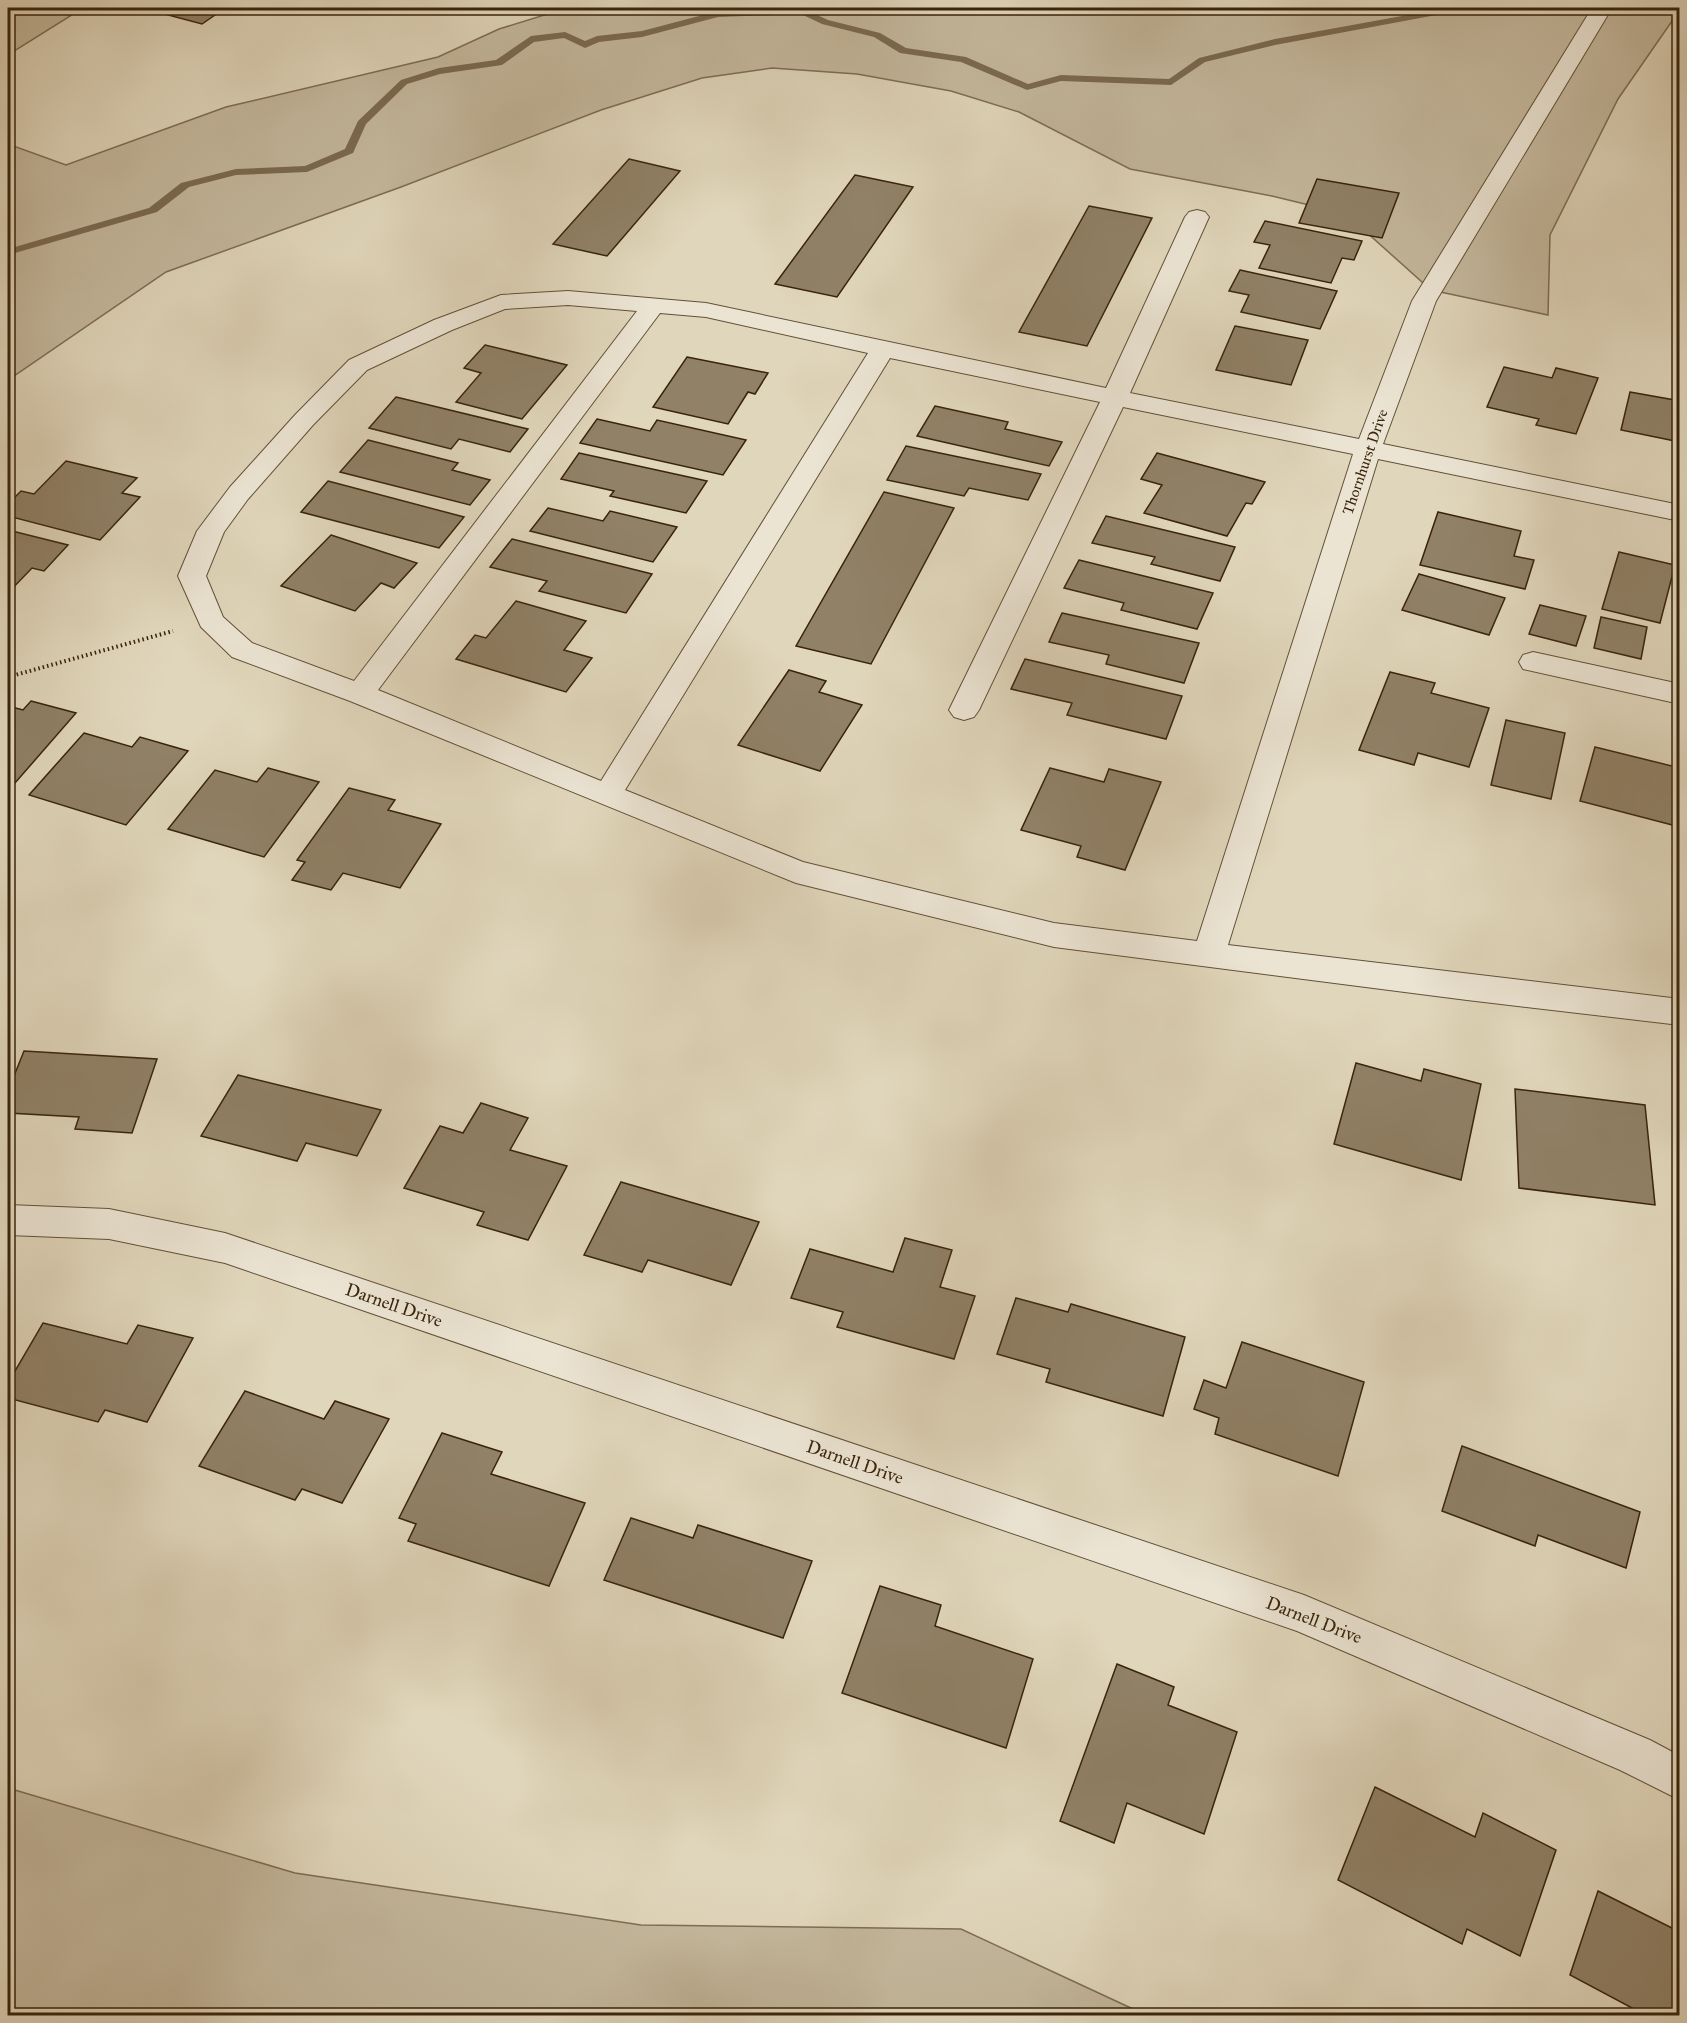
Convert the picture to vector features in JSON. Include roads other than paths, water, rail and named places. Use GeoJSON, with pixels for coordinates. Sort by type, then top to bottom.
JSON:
{"type":"FeatureCollection","features":[{"type":"Feature","properties":{"kind":"street","name":"Thornhurst Drive"},"geometry":{"type":"LineString","coordinates":[[1209,953],[1368,449],[1424,301],[1602,8]]}},
{"type":"Feature","properties":{"kind":"street"},"geometry":{"type":"LineString","coordinates":[[964,710],[1115,397],[1197,217]]}},
{"type":"Feature","properties":{"kind":"street"},"geometry":{"type":"LineString","coordinates":[[1680,513],[883,349],[706,310],[568,298],[501,302],[443,325],[358,365],[239,493],[211,531],[192,576],[211,621],[242,650],[360,694],[796,872],[1054,935],[1209,953],[1467,988],[1680,1012]]}},
{"type":"Feature","properties":{"kind":"street"},"geometry":{"type":"LineString","coordinates":[[360,694],[655,304]]}},
{"type":"Feature","properties":{"kind":"street"},"geometry":{"type":"LineString","coordinates":[[608,794],[883,349]]}},
{"type":"Feature","properties":{"kind":"street"},"geometry":{"type":"LineString","coordinates":[[1533,662],[1680,694]]}},
{"type":"Feature","properties":{"kind":"street","name":"Darnell Drive"},"geometry":{"type":"LineString","coordinates":[[8,1220],[110,1224],[236,1252],[1304,1614],[1635,1755],[1680,1779]]}},
{"type":"Feature","properties":{"kind":"waterway"},"geometry":{"type":"LineString","coordinates":[[8,252],[153,210],[185,185],[236,172],[307,169],[349,151],[362,123],[404,82],[439,71],[499,63],[531,39],[565,35],[585,45],[597,39],[642,34],[718,14],[802,11],[825,22],[877,35],[903,51],[963,59],[1027,87],[1061,78],[1171,82],[1202,60],[1275,42],[1458,8]]}}]}
